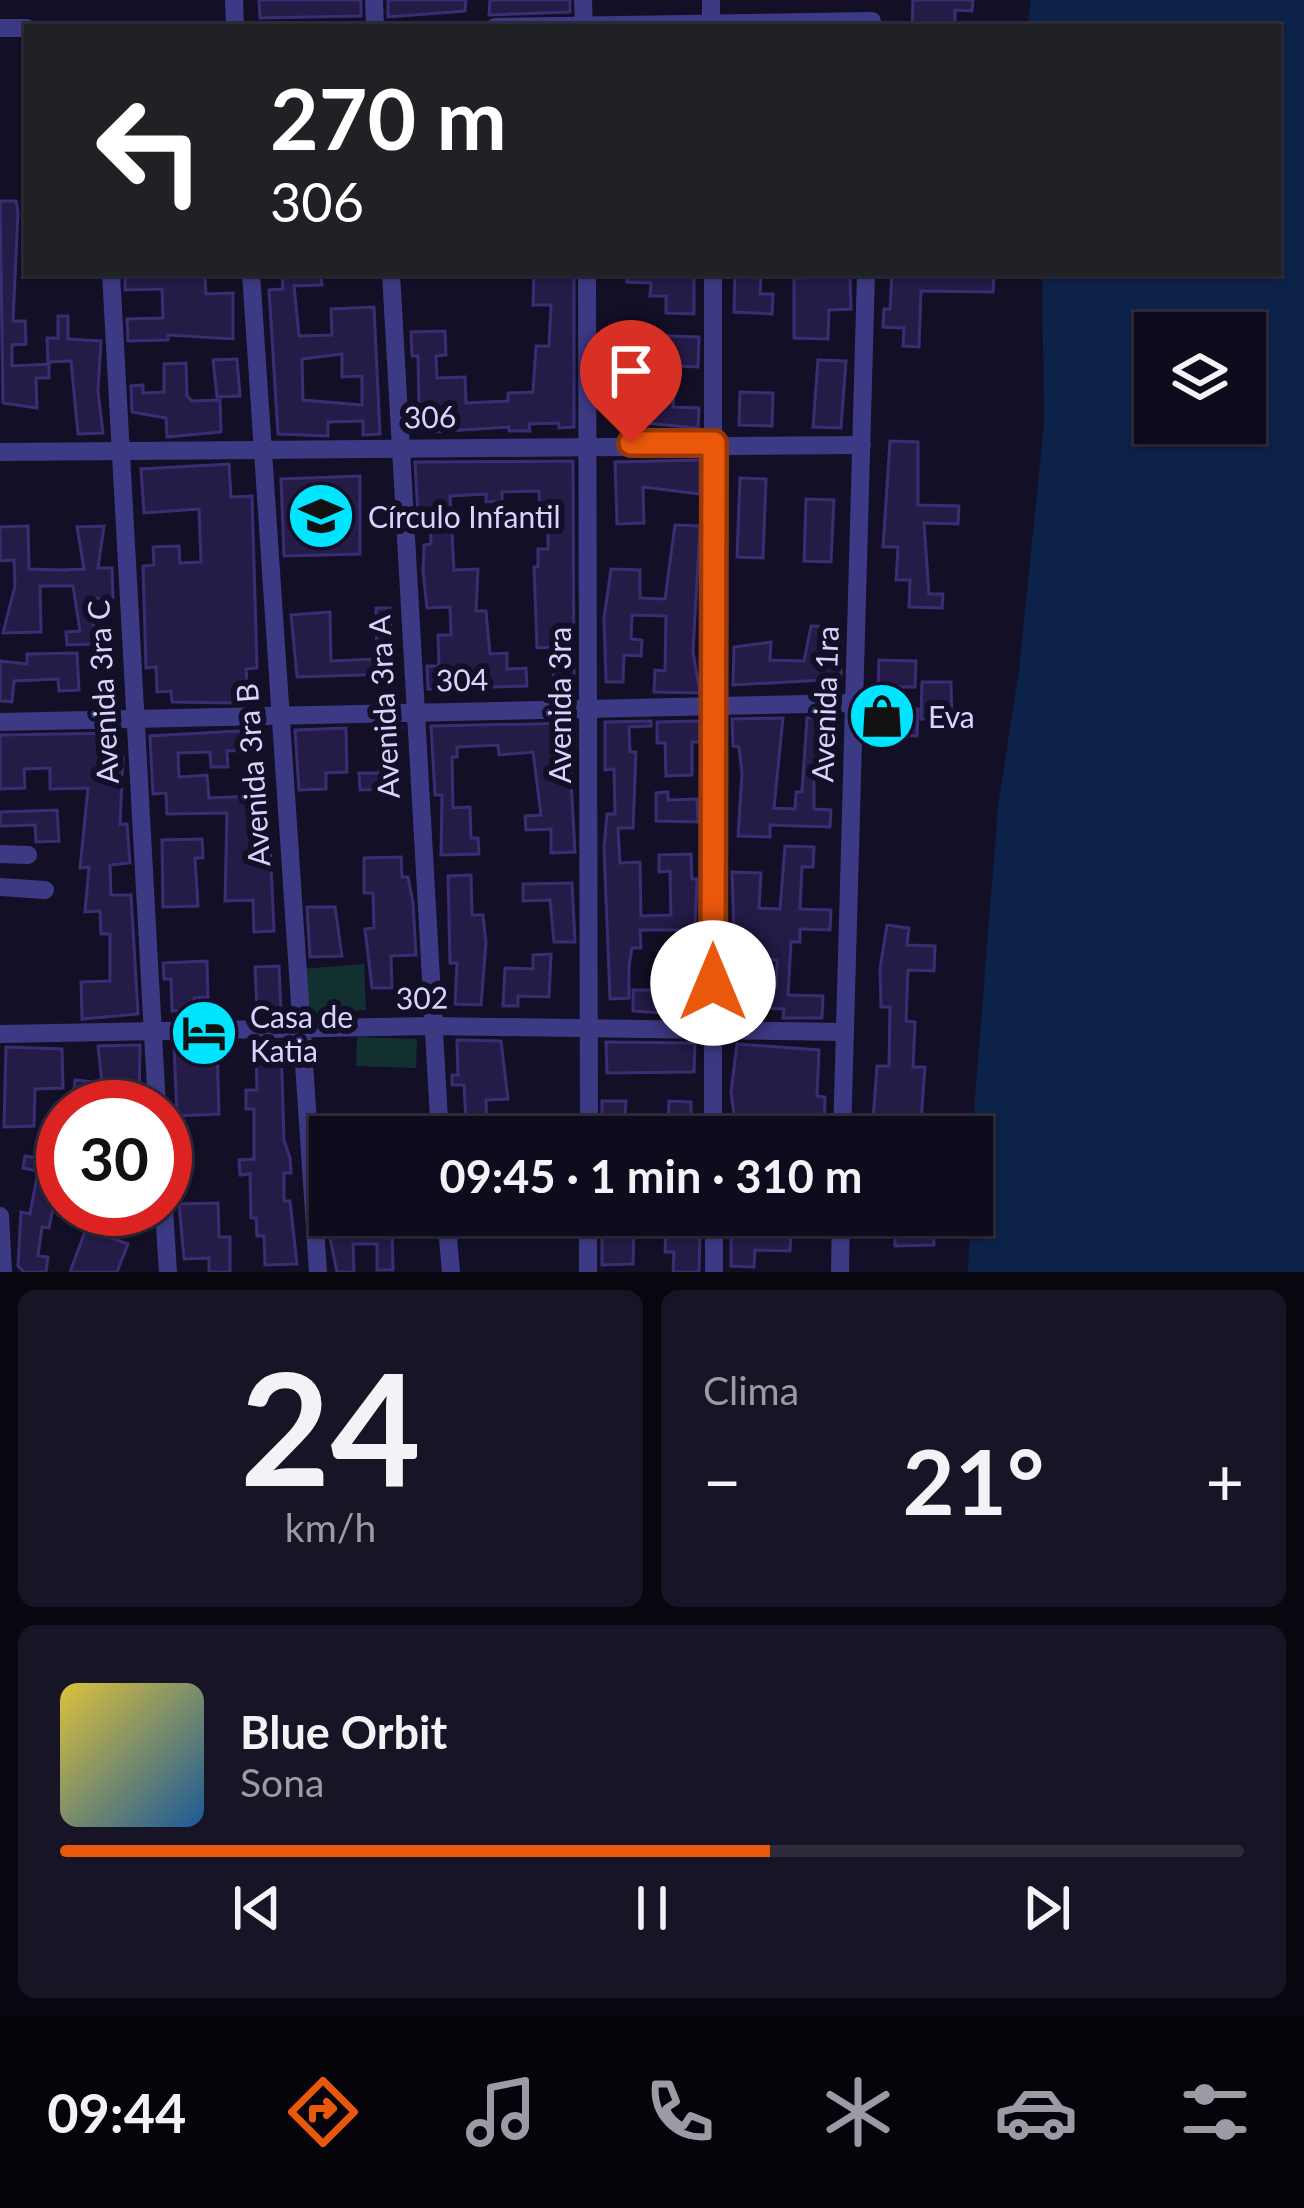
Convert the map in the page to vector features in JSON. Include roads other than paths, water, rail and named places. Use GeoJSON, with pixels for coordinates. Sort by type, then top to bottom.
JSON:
{"type":"FeatureCollection","features":[{"type":"Feature","properties":{"kind":"street"},"geometry":{"type":"LineString","coordinates":[[872,0],[872,24]]}},
{"type":"Feature","properties":{"kind":"street","name":"Avenida 3ra C"},"geometry":{"type":"LineString","coordinates":[[111,276],[155,1080]]}},
{"type":"Feature","properties":{"kind":"street","name":"Avenida 3ra B"},"geometry":{"type":"LineString","coordinates":[[251,276],[318,1272]]}},
{"type":"Feature","properties":{"kind":"street","name":"Avenida 3ra A"},"geometry":{"type":"LineString","coordinates":[[391,276],[412,710],[438,1116]]}},
{"type":"Feature","properties":{"kind":"street","name":"Avenida 3ra"},"geometry":{"type":"LineString","coordinates":[[587,276],[589,1116]]}},
{"type":"Feature","properties":{"kind":"street"},"geometry":{"type":"LineString","coordinates":[[713,276],[713,1116]]}},
{"type":"Feature","properties":{"kind":"street","name":"Avenida 1ra"},"geometry":{"type":"LineString","coordinates":[[842,1116],[866,276]]}},
{"type":"Feature","properties":{"kind":"street","name":"306"},"geometry":{"type":"LineString","coordinates":[[0,452],[590,443],[862,445]]}},
{"type":"Feature","properties":{"kind":"street","name":"304"},"geometry":{"type":"LineString","coordinates":[[0,722],[853,703]]}},
{"type":"Feature","properties":{"kind":"street"},"geometry":{"type":"LineString","coordinates":[[0,854],[28,855]]}},
{"type":"Feature","properties":{"kind":"street"},"geometry":{"type":"LineString","coordinates":[[0,887],[45,890]]}},
{"type":"Feature","properties":{"kind":"street","name":"302"},"geometry":{"type":"LineString","coordinates":[[0,1034],[432,1026],[844,1032]]}},
{"type":"Feature","properties":{"kind":"street"},"geometry":{"type":"LineString","coordinates":[[0,1216],[4,1272]]}},
{"type":"Feature","properties":{"kind":"street"},"geometry":{"type":"LineString","coordinates":[[166,1236],[168,1272]]}},
{"type":"Feature","properties":{"kind":"street"},"geometry":{"type":"LineString","coordinates":[[448,1236],[451,1272]]}},
{"type":"Feature","properties":{"kind":"street"},"geometry":{"type":"LineString","coordinates":[[588,1236],[588,1272]]}},
{"type":"Feature","properties":{"kind":"street"},"geometry":{"type":"LineString","coordinates":[[714,1236],[714,1272]]}},
{"type":"Feature","properties":{"kind":"street"},"geometry":{"type":"LineString","coordinates":[[840,1272],[841,1236]]}},
{"type":"Feature","properties":{"kind":"water"},"geometry":{"type":"Polygon","coordinates":[[[1031,0],[1304,0],[1304,1272],[968,1272],[969,1236],[993,1236],[993,1116],[974,1116],[974,1110],[998,806],[1019,670],[1044,424],[1042,276],[1281,276],[1281,24],[1027,24],[1031,0]]]}},
{"type":"Feature","properties":{"kind":"place","name":"Círculo Infantil"},"geometry":{"type":"Point","coordinates":[321,516]}},
{"type":"Feature","properties":{"kind":"place","name":"Eva"},"geometry":{"type":"Point","coordinates":[882,716]}},
{"type":"Feature","properties":{"kind":"place","name":"Casa de Katia"},"geometry":{"type":"Point","coordinates":[204,1033]}}]}
